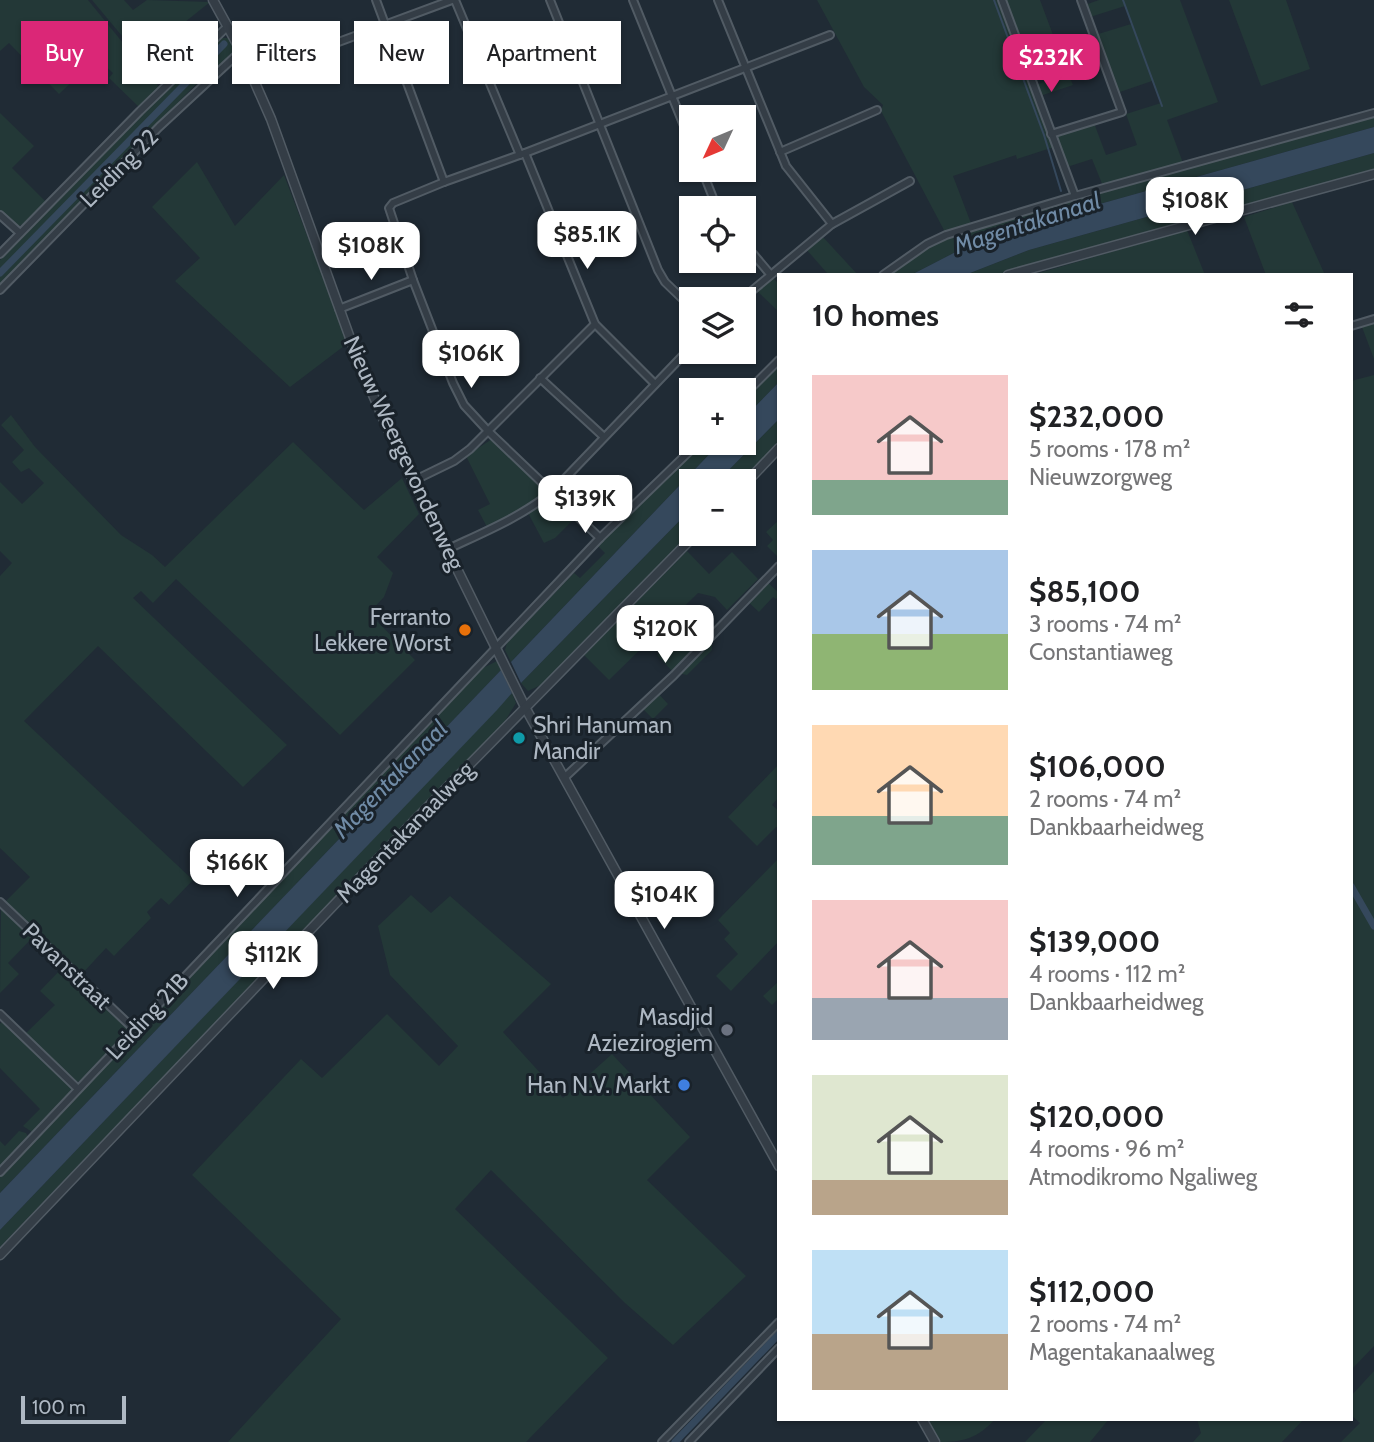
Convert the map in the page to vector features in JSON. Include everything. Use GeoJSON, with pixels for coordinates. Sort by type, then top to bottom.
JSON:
{"type":"FeatureCollection","features":[{"type":"Feature","properties":{"kind":"street","name":"Nieuw Weergevondenweg"},"geometry":{"type":"LineString","coordinates":[[213,0],[232,34]]}},
{"type":"Feature","properties":{"kind":"street"},"geometry":{"type":"LineString","coordinates":[[376,0],[384,21]]}},
{"type":"Feature","properties":{"kind":"street"},"geometry":{"type":"LineString","coordinates":[[397,21],[454,0],[594,324],[655,384]]}},
{"type":"Feature","properties":{"kind":"street"},"geometry":{"type":"LineString","coordinates":[[550,0],[662,278],[679,295]]}},
{"type":"Feature","properties":{"kind":"street"},"geometry":{"type":"LineString","coordinates":[[634,0],[679,114]]}},
{"type":"Feature","properties":{"kind":"street"},"geometry":{"type":"LineString","coordinates":[[718,0],[779,152],[796,181],[832,224]]}},
{"type":"Feature","properties":{"kind":"street"},"geometry":{"type":"LineString","coordinates":[[1002,0],[1075,196]]}},
{"type":"Feature","properties":{"kind":"street"},"geometry":{"type":"LineString","coordinates":[[1051,134],[1122,112],[1081,0]]}},
{"type":"Feature","properties":{"kind":"street","name":"Leiding 22"},"geometry":{"type":"LineString","coordinates":[[0,254],[140,111],[228,26]]}},
{"type":"Feature","properties":{"kind":"street"},"geometry":{"type":"LineString","coordinates":[[600,538],[488,431],[460,398],[413,280],[389,208],[393,203],[443,182],[830,35]]}},
{"type":"Feature","properties":{"kind":"street","name":"Leiding 22"},"geometry":{"type":"LineString","coordinates":[[0,290],[159,127],[232,59]]}},
{"type":"Feature","properties":{"kind":"street","name":"Nieuw Weergevondenweg"},"geometry":{"type":"LineString","coordinates":[[256,84],[376,402],[526,709],[777,1162]]}},
{"type":"Feature","properties":{"kind":"street"},"geometry":{"type":"LineString","coordinates":[[407,84],[443,182]]}},
{"type":"Feature","properties":{"kind":"street"},"geometry":{"type":"LineString","coordinates":[[779,152],[877,110]]}},
{"type":"Feature","properties":{"kind":"street"},"geometry":{"type":"LineString","coordinates":[[886,273],[937,239],[1075,196],[1374,113]]}},
{"type":"Feature","properties":{"kind":"street"},"geometry":{"type":"LineString","coordinates":[[1017,273],[1374,174]]}},
{"type":"Feature","properties":{"kind":"street"},"geometry":{"type":"LineString","coordinates":[[755,287],[832,224],[910,180]]}},
{"type":"Feature","properties":{"kind":"street"},"geometry":{"type":"LineString","coordinates":[[0,215],[20,233]]}},
{"type":"Feature","properties":{"kind":"street"},"geometry":{"type":"LineString","coordinates":[[756,257],[770,274]]}},
{"type":"Feature","properties":{"kind":"street"},"geometry":{"type":"LineString","coordinates":[[339,309],[413,280]]}},
{"type":"Feature","properties":{"kind":"street"},"geometry":{"type":"LineString","coordinates":[[1353,325],[1374,319]]}},
{"type":"Feature","properties":{"kind":"street"},"geometry":{"type":"LineString","coordinates":[[415,480],[454,461],[470,449],[594,324]]}},
{"type":"Feature","properties":{"kind":"street"},"geometry":{"type":"LineString","coordinates":[[448,549],[521,514],[552,492],[679,359]]}},
{"type":"Feature","properties":{"kind":"street"},"geometry":{"type":"LineString","coordinates":[[756,383],[777,362]]}},
{"type":"Feature","properties":{"kind":"street"},"geometry":{"type":"LineString","coordinates":[[540,378],[604,437]]}},
{"type":"Feature","properties":{"kind":"street"},"geometry":{"type":"LineString","coordinates":[[756,472],[777,450]]}},
{"type":"Feature","properties":{"kind":"street","name":"Leiding 21B"},"geometry":{"type":"LineString","coordinates":[[0,1172],[600,538],[686,455]]}},
{"type":"Feature","properties":{"kind":"street","name":"Magentakanaalweg"},"geometry":{"type":"LineString","coordinates":[[0,1255],[415,820],[684,546]]}},
{"type":"Feature","properties":{"kind":"street"},"geometry":{"type":"LineString","coordinates":[[564,778],[674,675],[777,568]]}},
{"type":"Feature","properties":{"kind":"street","name":"Pavanstraat"},"geometry":{"type":"LineString","coordinates":[[0,902],[135,1030]]}},
{"type":"Feature","properties":{"kind":"street"},"geometry":{"type":"LineString","coordinates":[[0,1014],[78,1089]]}},
{"type":"Feature","properties":{"kind":"street"},"geometry":{"type":"LineString","coordinates":[[662,1442],[777,1324]]}},
{"type":"Feature","properties":{"kind":"street"},"geometry":{"type":"LineString","coordinates":[[689,1442],[777,1350]]}},
{"type":"Feature","properties":{"kind":"street"},"geometry":{"type":"LineString","coordinates":[[923,1421],[935,1442]]}},
{"type":"Feature","properties":{"kind":"green space"},"geometry":{"type":"Polygon","coordinates":[[[0,0],[88,0],[105,21],[21,21],[21,55],[9,43],[0,51],[0,0]]]}},
{"type":"Feature","properties":{"kind":"green space"},"geometry":{"type":"Polygon","coordinates":[[[92,0],[124,0],[133,10],[147,0],[210,2],[186,21],[122,21],[122,36],[92,0]]]}},
{"type":"Feature","properties":{"kind":"green space"},"geometry":{"type":"Polygon","coordinates":[[[817,0],[1000,0],[1054,147],[1017,159],[1016,155],[953,176],[972,226],[945,232],[881,111],[883,105],[864,87],[817,0]]]}},
{"type":"Feature","properties":{"kind":"green space"},"geometry":{"type":"Polygon","coordinates":[[[1004,0],[1040,0],[1056,43],[1024,54],[1004,0]]]}},
{"type":"Feature","properties":{"kind":"green space"},"geometry":{"type":"Polygon","coordinates":[[[1099,0],[1180,0],[1218,102],[1167,120],[1183,163],[1103,186],[1092,159],[1067,167],[1057,136],[1094,123],[1106,155],[1137,145],[1126,114],[1161,103],[1152,81],[1117,93],[1095,35],[1131,24],[1125,6],[1090,17],[1085,5],[1099,0]]]}},
{"type":"Feature","properties":{"kind":"green space"},"geometry":{"type":"Polygon","coordinates":[[[1229,0],[1286,0],[1310,69],[1261,86],[1229,0]]]}},
{"type":"Feature","properties":{"kind":"green space"},"geometry":{"type":"Polygon","coordinates":[[[108,25],[122,42],[122,84],[156,84],[159,89],[139,107],[109,78],[113,73],[108,68],[108,25]]]}},
{"type":"Feature","properties":{"kind":"green space"},"geometry":{"type":"Polygon","coordinates":[[[229,38],[232,54],[218,67],[218,39],[229,38]]]}},
{"type":"Feature","properties":{"kind":"green space"},"geometry":{"type":"Polygon","coordinates":[[[1096,48],[1100,61],[1068,70],[1064,59],[1096,48]]]}},
{"type":"Feature","properties":{"kind":"green space"},"geometry":{"type":"Polygon","coordinates":[[[1068,73],[1073,85],[1040,96],[1036,85],[1068,73]]]}},
{"type":"Feature","properties":{"kind":"green space"},"geometry":{"type":"Polygon","coordinates":[[[49,84],[70,84],[59,94],[49,84]]]}},
{"type":"Feature","properties":{"kind":"green space"},"geometry":{"type":"Polygon","coordinates":[[[172,84],[196,84],[0,286],[0,260],[172,84]]]}},
{"type":"Feature","properties":{"kind":"green space"},"geometry":{"type":"Polygon","coordinates":[[[0,113],[34,146],[12,168],[46,202],[27,222],[19,226],[0,211],[0,113]]]}},
{"type":"Feature","properties":{"kind":"green space"},"geometry":{"type":"Polygon","coordinates":[[[1374,116],[1374,127],[1064,214],[973,243],[915,273],[891,273],[943,239],[1374,116]]]}},
{"type":"Feature","properties":{"kind":"green space"},"geometry":{"type":"Polygon","coordinates":[[[1374,153],[1374,170],[1004,273],[970,273],[1029,250],[1374,153]]]}},
{"type":"Feature","properties":{"kind":"green space"},"geometry":{"type":"Polygon","coordinates":[[[197,162],[235,226],[284,175],[348,343],[290,387],[175,281],[200,258],[152,207],[197,162]]]}},
{"type":"Feature","properties":{"kind":"green space"},"geometry":{"type":"Polygon","coordinates":[[[1292,202],[1324,273],[1265,273],[1244,217],[1292,202]]]}},
{"type":"Feature","properties":{"kind":"green space"},"geometry":{"type":"Polygon","coordinates":[[[1187,230],[1204,273],[1039,273],[1187,230]]]}},
{"type":"Feature","properties":{"kind":"green space"},"geometry":{"type":"Polygon","coordinates":[[[822,236],[856,273],[827,273],[806,249],[822,236]]]}},
{"type":"Feature","properties":{"kind":"green space"},"geometry":{"type":"Polygon","coordinates":[[[771,276],[777,282],[777,310],[756,290],[771,276]]]}},
{"type":"Feature","properties":{"kind":"green space"},"geometry":{"type":"Polygon","coordinates":[[[1374,323],[1374,359],[1362,327],[1374,323]]]}},
{"type":"Feature","properties":{"kind":"green space"},"geometry":{"type":"Polygon","coordinates":[[[777,367],[777,384],[756,406],[756,388],[777,367]]]}},
{"type":"Feature","properties":{"kind":"green space"},"geometry":{"type":"Polygon","coordinates":[[[1374,375],[1374,1346],[1353,1368],[1353,380],[1374,375]]]}},
{"type":"Feature","properties":{"kind":"green space"},"geometry":{"type":"Polygon","coordinates":[[[11,415],[35,447],[121,535],[165,567],[293,442],[364,510],[402,478],[419,514],[377,557],[393,573],[384,597],[369,613],[415,660],[340,735],[176,579],[153,603],[141,591],[133,598],[287,745],[243,787],[98,646],[24,721],[193,880],[169,905],[161,898],[147,912],[151,918],[114,956],[106,948],[80,976],[4,903],[30,877],[0,848],[0,576],[12,563],[0,551],[0,482],[22,504],[44,483],[29,468],[21,472],[12,462],[24,450],[1,425],[11,415]]]}},
{"type":"Feature","properties":{"kind":"green space"},"geometry":{"type":"Polygon","coordinates":[[[777,421],[777,444],[752,469],[730,469],[744,455],[756,455],[756,442],[777,421]]]}},
{"type":"Feature","properties":{"kind":"green space"},"geometry":{"type":"Polygon","coordinates":[[[492,439],[545,491],[535,504],[527,509],[487,527],[478,510],[490,504],[466,456],[492,439]]]}},
{"type":"Feature","properties":{"kind":"green space"},"geometry":{"type":"Polygon","coordinates":[[[689,455],[709,455],[695,469],[679,469],[679,486],[511,662],[505,650],[507,643],[574,573],[580,578],[605,553],[598,546],[689,455]]]}},
{"type":"Feature","properties":{"kind":"green space"},"geometry":{"type":"Polygon","coordinates":[[[549,498],[556,499],[576,517],[555,538],[544,543],[528,513],[549,498]]]}},
{"type":"Feature","properties":{"kind":"green space"},"geometry":{"type":"Polygon","coordinates":[[[679,521],[679,544],[543,684],[528,691],[521,683],[679,521]]]}},
{"type":"Feature","properties":{"kind":"green space"},"geometry":{"type":"Polygon","coordinates":[[[777,522],[777,556],[767,546],[773,540],[766,532],[777,522]]]}},
{"type":"Feature","properties":{"kind":"green space"},"geometry":{"type":"Polygon","coordinates":[[[687,551],[709,574],[732,552],[758,579],[727,610],[715,597],[698,593],[609,680],[584,655],[687,551]]]}},
{"type":"Feature","properties":{"kind":"green space"},"geometry":{"type":"Polygon","coordinates":[[[764,579],[777,591],[777,598],[773,597],[759,612],[745,599],[764,579]]]}},
{"type":"Feature","properties":{"kind":"green space"},"geometry":{"type":"Polygon","coordinates":[[[692,623],[712,643],[712,650],[687,675],[673,672],[657,655],[692,623]]]}},
{"type":"Feature","properties":{"kind":"green space"},"geometry":{"type":"Polygon","coordinates":[[[497,661],[501,670],[0,1193],[0,1176],[483,668],[497,661]]]}},
{"type":"Feature","properties":{"kind":"green space"},"geometry":{"type":"Polygon","coordinates":[[[656,691],[668,704],[653,719],[640,706],[656,691]]]}},
{"type":"Feature","properties":{"kind":"green space"},"geometry":{"type":"Polygon","coordinates":[[[512,693],[516,703],[505,721],[0,1247],[0,1230],[512,693]]]}},
{"type":"Feature","properties":{"kind":"green space"},"geometry":{"type":"Polygon","coordinates":[[[777,766],[777,799],[772,805],[777,809],[777,828],[757,846],[728,817],[777,766]]]}},
{"type":"Feature","properties":{"kind":"green space"},"geometry":{"type":"Polygon","coordinates":[[[777,860],[777,943],[731,991],[716,976],[738,954],[724,939],[730,933],[718,920],[777,860]]]}},
{"type":"Feature","properties":{"kind":"green space"},"geometry":{"type":"Polygon","coordinates":[[[411,895],[431,913],[450,896],[551,984],[503,1032],[563,1098],[612,1054],[690,1137],[647,1180],[746,1276],[673,1345],[625,1303],[491,1170],[455,1209],[608,1358],[526,1442],[228,1442],[341,1319],[192,1175],[301,1059],[322,1078],[387,1014],[439,1066],[458,1046],[390,975],[378,926],[411,895]]]}},
{"type":"Feature","properties":{"kind":"green space"},"geometry":{"type":"Polygon","coordinates":[[[1,906],[33,937],[8,963],[19,974],[0,993],[1,906]]]}},
{"type":"Feature","properties":{"kind":"green space"},"geometry":{"type":"Polygon","coordinates":[[[64,966],[129,1029],[85,1078],[75,1083],[24,1035],[55,1005],[40,991],[64,966]]]}},
{"type":"Feature","properties":{"kind":"green space"},"geometry":{"type":"Polygon","coordinates":[[[777,983],[777,1000],[772,1005],[763,996],[777,983]]]}},
{"type":"Feature","properties":{"kind":"green space"},"geometry":{"type":"Polygon","coordinates":[[[3,1020],[72,1086],[73,1090],[36,1131],[32,1132],[23,1126],[40,1109],[0,1068],[0,1024],[3,1020]]]}},
{"type":"Feature","properties":{"kind":"green space"},"geometry":{"type":"Polygon","coordinates":[[[19,1131],[26,1133],[29,1139],[0,1169],[0,1141],[5,1146],[19,1131]]]}},
{"type":"Feature","properties":{"kind":"green space"},"geometry":{"type":"Polygon","coordinates":[[[1374,1371],[1374,1442],[1341,1442],[1360,1423],[1353,1417],[1353,1394],[1374,1371]]]}},
{"type":"Feature","properties":{"kind":"green space"},"geometry":{"type":"Polygon","coordinates":[[[928,1421],[993,1421],[971,1437],[941,1442],[928,1421]]]}},
{"type":"Feature","properties":{"kind":"green space"},"geometry":{"type":"Polygon","coordinates":[[[1045,1421],[1107,1421],[1090,1442],[1025,1442],[1045,1421]]]}},
{"type":"Feature","properties":{"kind":"green space"},"geometry":{"type":"Polygon","coordinates":[[[1198,1421],[1302,1421],[1282,1442],[1193,1442],[1201,1433],[1198,1421]]]}},
{"type":"Feature","properties":{"kind":"water"},"geometry":{"type":"Polygon","coordinates":[[[1374,127],[1374,153],[1029,250],[970,273],[915,273],[973,243],[1064,214],[1374,127]]]}},
{"type":"Feature","properties":{"kind":"water"},"geometry":{"type":"Polygon","coordinates":[[[777,384],[777,421],[756,442],[756,406],[777,384]]]}},
{"type":"Feature","properties":{"kind":"water"},"geometry":{"type":"Polygon","coordinates":[[[709,455],[744,455],[730,469],[695,469],[709,455]]]}},
{"type":"Feature","properties":{"kind":"water"},"geometry":{"type":"Polygon","coordinates":[[[679,486],[679,521],[521,683],[511,662],[679,486]]]}},
{"type":"Feature","properties":{"kind":"water"},"geometry":{"type":"Polygon","coordinates":[[[501,670],[512,693],[497,710],[0,1230],[0,1193],[501,670]]]}},
{"type":"Feature","properties":{"kind":"waterway","name":"Magentakanaal"},"geometry":{"type":"LineString","coordinates":[[994,0],[1044,135],[1061,191]]}},
{"type":"Feature","properties":{"kind":"waterway"},"geometry":{"type":"LineString","coordinates":[[1123,0],[1162,106]]}},
{"type":"Feature","properties":{"kind":"waterway"},"geometry":{"type":"LineString","coordinates":[[218,50],[224,44]]}},
{"type":"Feature","properties":{"kind":"waterway"},"geometry":{"type":"LineString","coordinates":[[0,273],[224,44]]}},
{"type":"Feature","properties":{"kind":"waterway"},"geometry":{"type":"LineString","coordinates":[[1353,889],[1374,926]]}},
{"type":"Feature","properties":{"kind":"waterway"},"geometry":{"type":"LineString","coordinates":[[675,1442],[777,1336]]}},
{"type":"Feature","properties":{"kind":"place","name":"Ferranto Lekkere Worst"},"geometry":{"type":"Point","coordinates":[465,630]}},
{"type":"Feature","properties":{"kind":"place","name":"Shri Hanuman Mandir"},"geometry":{"type":"Point","coordinates":[519,738]}},
{"type":"Feature","properties":{"kind":"place","name":"Masdjid Aziezirogiem"},"geometry":{"type":"Point","coordinates":[727,1030]}},
{"type":"Feature","properties":{"kind":"place","name":"Han N.V. Markt"},"geometry":{"type":"Point","coordinates":[684,1085]}}]}
